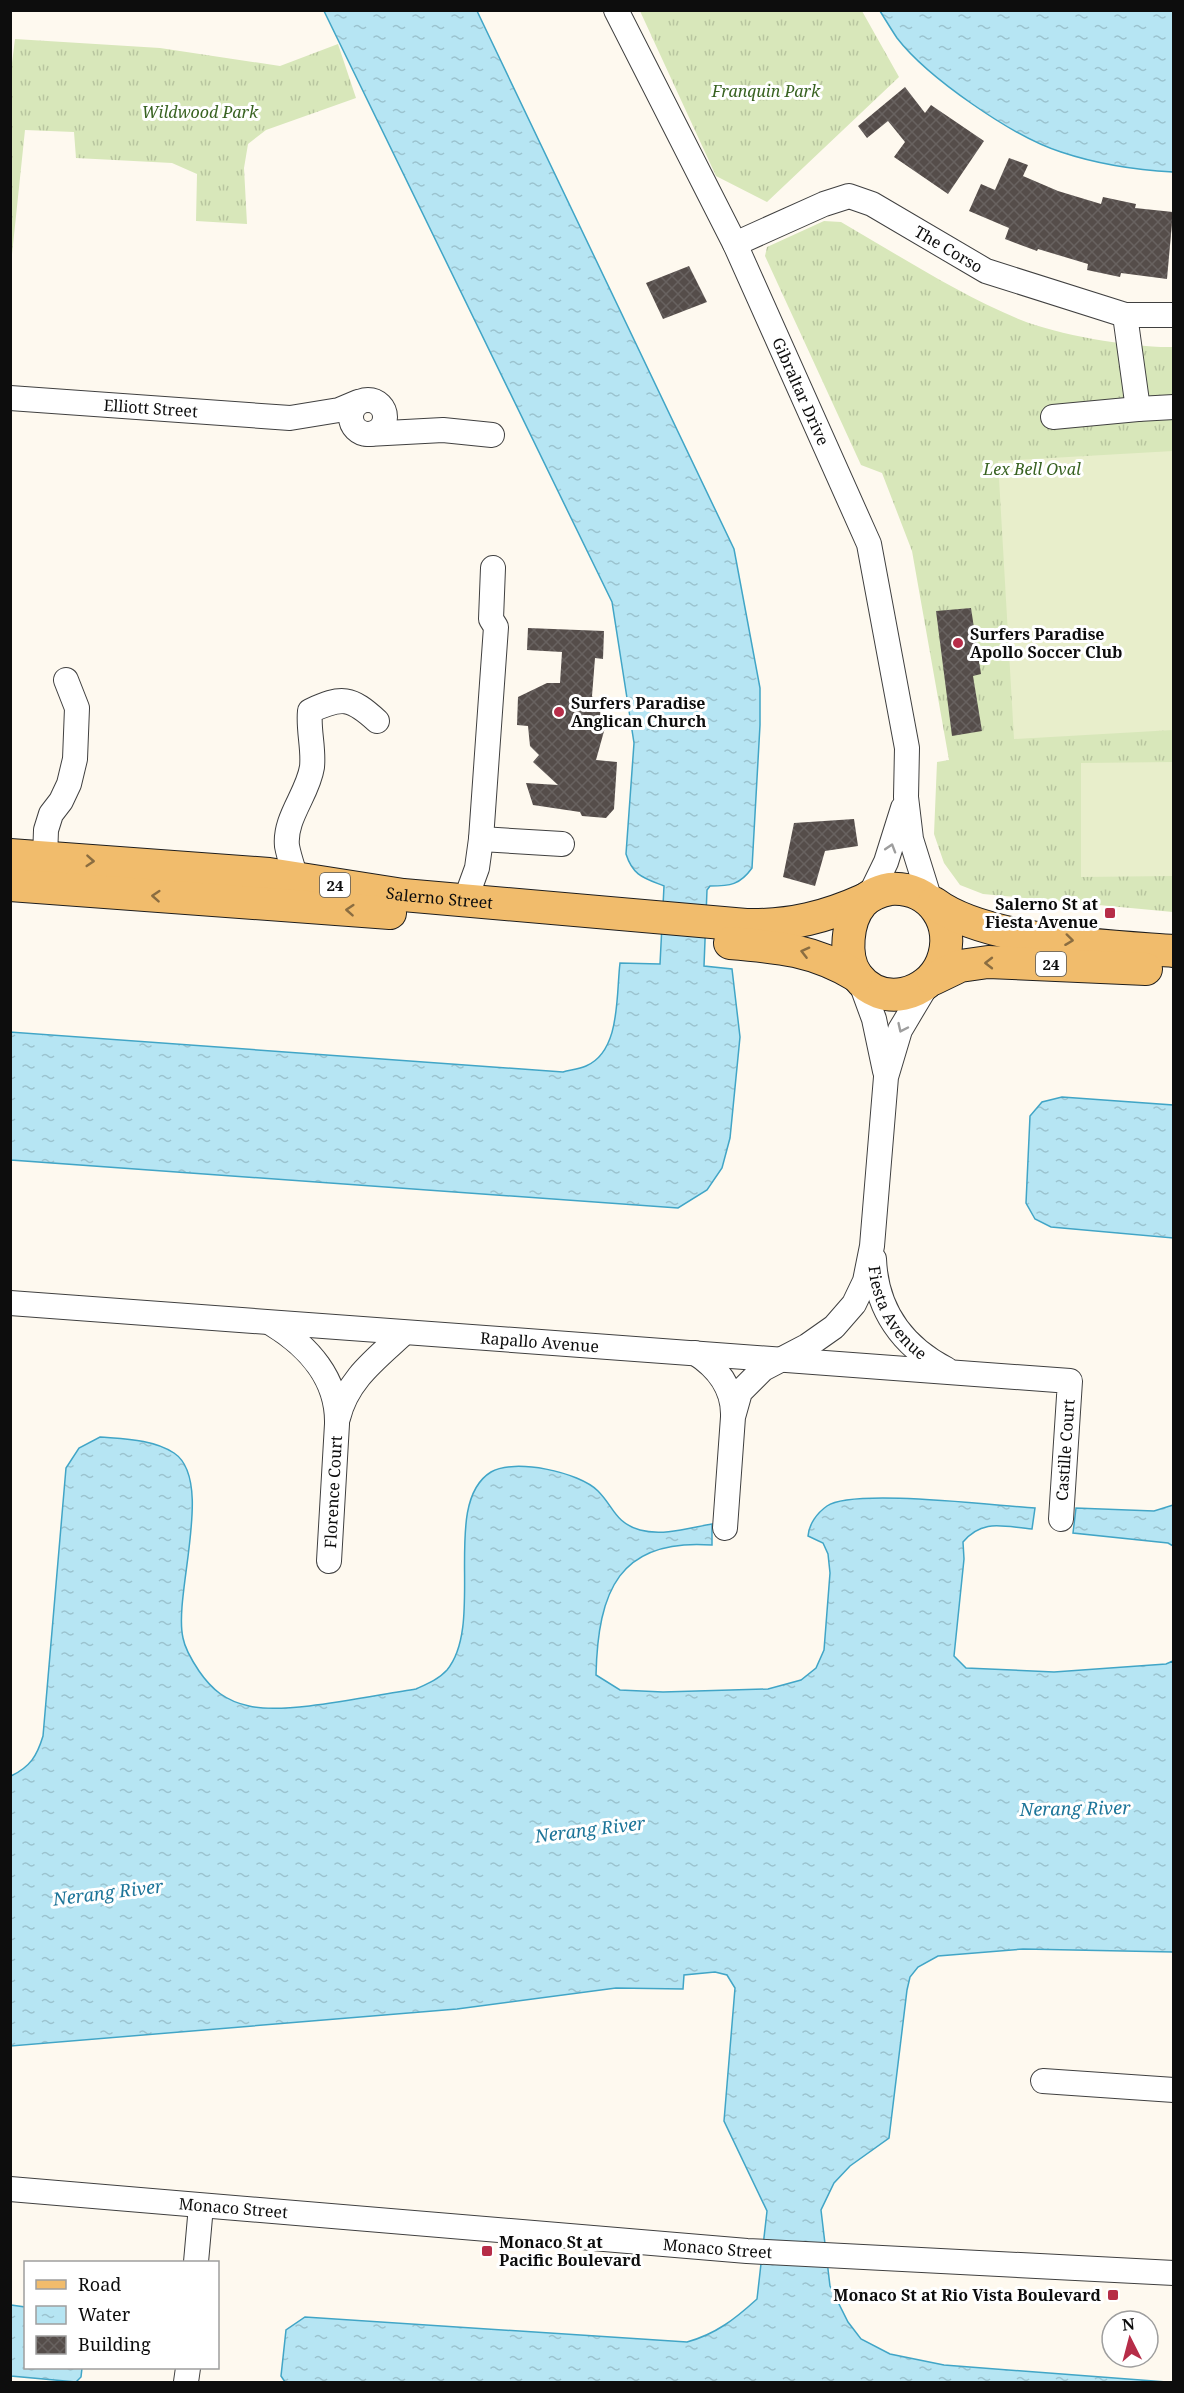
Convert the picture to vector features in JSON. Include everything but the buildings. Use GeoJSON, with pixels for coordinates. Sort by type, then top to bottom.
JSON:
{"type":"FeatureCollection","features":[{"type":"Feature","properties":{"kind":"main road","name":"Salerno Street"},"geometry":{"type":"LineString","coordinates":[[10,855],[296,878],[464,910]]}},
{"type":"Feature","properties":{"kind":"main road","name":"Salerno Street"},"geometry":{"type":"LineString","coordinates":[[10,885],[464,910],[707,931],[809,953],[830,960],[858,977]]}},
{"type":"Feature","properties":{"kind":"main road","name":"24"},"geometry":{"type":"LineString","coordinates":[[868,898],[882,891],[900,888],[914,891],[963,921],[1013,934],[1173,951]]}},
{"type":"Feature","properties":{"kind":"main road","name":"Salerno Street"},"geometry":{"type":"LineString","coordinates":[[707,931],[806,921],[828,916],[868,898]]}},
{"type":"Feature","properties":{"kind":"main road"},"geometry":{"type":"LineString","coordinates":[[858,977],[850,958],[850,931],[856,912],[868,898]]}},
{"type":"Feature","properties":{"kind":"main road"},"geometry":{"type":"LineString","coordinates":[[930,981],[944,957],[946,937],[943,919],[932,901]]}},
{"type":"Feature","properties":{"kind":"main road","name":"24"},"geometry":{"type":"LineString","coordinates":[[858,977],[874,990],[892,994],[915,992],[930,981],[960,966],[988,962],[1173,970]]}},
{"type":"Feature","properties":{"kind":"street","name":"Gibraltar Drive"},"geometry":{"type":"LineString","coordinates":[[616,10],[735,244],[869,544],[907,748],[906,797],[915,856],[932,901]]}},
{"type":"Feature","properties":{"kind":"street","name":"The Corso"},"geometry":{"type":"LineString","coordinates":[[735,244],[824,204],[849,196],[872,204],[986,271],[1125,315],[1173,315]]}},
{"type":"Feature","properties":{"kind":"street"},"geometry":{"type":"LineString","coordinates":[[1125,315],[1138,409]]}},
{"type":"Feature","properties":{"kind":"street","name":"Elliott Street"},"geometry":{"type":"LineString","coordinates":[[10,398],[290,418],[318,426],[366,434],[443,430]]}},
{"type":"Feature","properties":{"kind":"street"},"geometry":{"type":"LineString","coordinates":[[366,434],[380,429],[385,420],[384,410],[368,402]]}},
{"type":"Feature","properties":{"kind":"street","name":"Elliott Street"},"geometry":{"type":"LineString","coordinates":[[290,418],[339,410],[368,402],[408,421],[443,430],[492,435]]}},
{"type":"Feature","properties":{"kind":"street"},"geometry":{"type":"LineString","coordinates":[[1053,417],[1173,407]]}},
{"type":"Feature","properties":{"kind":"street"},"geometry":{"type":"LineString","coordinates":[[464,910],[477,868],[481,839],[496,627],[491,619],[493,568]]}},
{"type":"Feature","properties":{"kind":"street"},"geometry":{"type":"LineString","coordinates":[[45,858],[48,822],[69,784],[75,759],[77,708],[66,680]]}},
{"type":"Feature","properties":{"kind":"street"},"geometry":{"type":"LineString","coordinates":[[296,878],[287,846],[288,830],[309,780],[312,764],[308,729],[310,711],[340,700],[358,704],[377,721]]}},
{"type":"Feature","properties":{"kind":"street","name":"Gibraltar Drive"},"geometry":{"type":"LineString","coordinates":[[868,898],[886,862],[906,797]]}},
{"type":"Feature","properties":{"kind":"street"},"geometry":{"type":"LineString","coordinates":[[481,839],[562,844]]}},
{"type":"Feature","properties":{"kind":"street","name":"Fiesta Avenue"},"geometry":{"type":"LineString","coordinates":[[858,977],[874,1019],[886,1077]]}},
{"type":"Feature","properties":{"kind":"street","name":"Fiesta Avenue"},"geometry":{"type":"LineString","coordinates":[[733,1417],[738,1398],[747,1382],[778,1359],[820,1338],[847,1312],[865,1281],[873,1236],[886,1077],[900,1030],[930,981]]}},
{"type":"Feature","properties":{"kind":"street","name":"Fiesta Avenue"},"geometry":{"type":"LineString","coordinates":[[873,1236],[876,1278],[890,1320],[917,1351],[951,1371]]}},
{"type":"Feature","properties":{"kind":"street","name":"Rapallo Avenue"},"geometry":{"type":"LineString","coordinates":[[11,1303],[1070,1381]]}},
{"type":"Feature","properties":{"kind":"street","name":"Florence Court"},"geometry":{"type":"LineString","coordinates":[[270,1323],[301,1345],[319,1364],[333,1395],[337,1424],[329,1561]]}},
{"type":"Feature","properties":{"kind":"street","name":"Florence Court"},"geometry":{"type":"LineString","coordinates":[[337,1424],[346,1394],[360,1373],[404,1333]]}},
{"type":"Feature","properties":{"kind":"street"},"geometry":{"type":"LineString","coordinates":[[695,1353],[713,1367],[732,1399],[733,1417],[725,1528]]}},
{"type":"Feature","properties":{"kind":"street","name":"Castille Court"},"geometry":{"type":"LineString","coordinates":[[1061,1519],[1070,1381]]}},
{"type":"Feature","properties":{"kind":"street"},"geometry":{"type":"LineString","coordinates":[[1043,2081],[1173,2090]]}},
{"type":"Feature","properties":{"kind":"street","name":"Monaco Street"},"geometry":{"type":"LineString","coordinates":[[10,2189],[747,2251],[1173,2273]]}},
{"type":"Feature","properties":{"kind":"street"},"geometry":{"type":"LineString","coordinates":[[196,2261],[201,2206]]}},
{"type":"Feature","properties":{"kind":"green space","name":"Franquin Park"},"geometry":{"type":"Polygon","coordinates":[[[640,11],[862,11],[899,77],[767,202],[716,176],[640,11]]]}},
{"type":"Feature","properties":{"kind":"green space","name":"Wildwood Park"},"geometry":{"type":"Polygon","coordinates":[[[15,39],[160,48],[280,66],[338,44],[356,98],[266,130],[248,144],[244,168],[247,224],[196,221],[197,174],[172,163],[76,158],[74,132],[25,130],[11,264],[10,79],[15,39]]]}},
{"type":"Feature","properties":{"kind":"green space","name":"Lex Bell Oval"},"geometry":{"type":"Polygon","coordinates":[[[824,221],[841,222],[952,287],[1037,326],[1096,340],[1173,347],[1173,912],[983,894],[960,885],[944,863],[934,834],[937,762],[949,760],[912,551],[882,473],[861,465],[765,256],[767,247],[824,221]]]}},
{"type":"Feature","properties":{"kind":"green space"},"geometry":{"type":"Polygon","coordinates":[[[1173,451],[1173,730],[1014,739],[998,461],[1173,451]]]}},
{"type":"Feature","properties":{"kind":"green space"},"geometry":{"type":"Polygon","coordinates":[[[1173,762],[1173,876],[1081,877],[1081,763],[1173,762]]]}},
{"type":"Feature","properties":{"kind":"water"},"geometry":{"type":"Polygon","coordinates":[[[324,11],[477,11],[734,549],[760,688],[752,868],[739,881],[729,885],[710,886],[707,890],[704,966],[732,969],[740,1037],[730,1138],[722,1168],[707,1190],[678,1208],[11,1160],[10,1032],[563,1072],[586,1066],[597,1059],[606,1048],[615,1021],[620,963],[660,964],[664,886],[636,872],[626,854],[634,743],[612,602],[324,11]]]}},
{"type":"Feature","properties":{"kind":"water"},"geometry":{"type":"Polygon","coordinates":[[[880,11],[1173,11],[1173,172],[1131,168],[1088,160],[1061,152],[1019,133],[972,104],[929,70],[897,38],[880,11]]]}},
{"type":"Feature","properties":{"kind":"water"},"geometry":{"type":"Polygon","coordinates":[[[1062,1097],[1173,1105],[1173,1238],[1051,1227],[1035,1219],[1026,1203],[1030,1116],[1042,1102],[1062,1097]]]}},
{"type":"Feature","properties":{"kind":"water","name":"Nerang River"},"geometry":{"type":"Polygon","coordinates":[[[100,1437],[138,1440],[166,1448],[174,1453],[186,1467],[191,1487],[192,1512],[181,1619],[184,1642],[204,1678],[214,1689],[233,1701],[265,1708],[307,1706],[416,1689],[437,1679],[447,1670],[458,1649],[463,1624],[465,1536],[468,1509],[476,1487],[491,1472],[501,1468],[515,1466],[546,1469],[576,1478],[598,1491],[620,1519],[640,1530],[667,1532],[712,1524],[712,1545],[680,1545],[655,1551],[635,1561],[620,1576],[609,1595],[602,1618],[596,1675],[620,1690],[663,1692],[768,1689],[801,1680],[816,1668],[824,1650],[830,1573],[828,1554],[823,1543],[808,1536],[814,1519],[827,1506],[842,1501],[865,1498],[894,1498],[1035,1508],[1032,1529],[986,1527],[971,1534],[963,1542],[964,1559],[954,1656],[966,1668],[1054,1672],[1166,1664],[1173,1661],[1173,1952],[1023,1949],[938,1956],[918,1967],[910,1977],[907,1990],[889,2138],[850,2166],[834,2183],[821,2210],[830,2286],[848,2322],[861,2339],[890,2354],[944,2365],[1167,2382],[285,2382],[281,2376],[286,2330],[305,2317],[687,2342],[716,2330],[757,2299],[767,2211],[724,2121],[735,1988],[727,1975],[715,1972],[684,1975],[683,1989],[616,1988],[457,2009],[11,2046],[11,1776],[32,1760],[43,1736],[66,1468],[79,1448],[100,1437]]]}},
{"type":"Feature","properties":{"kind":"water"},"geometry":{"type":"Polygon","coordinates":[[[1173,1505],[1173,1546],[1168,1543],[1073,1533],[1076,1508],[1154,1511],[1173,1505]]]}},
{"type":"Feature","properties":{"kind":"water"},"geometry":{"type":"Polygon","coordinates":[[[11,2305],[24,2307],[24,2369],[82,2369],[81,2377],[76,2382],[11,2376],[11,2305]]]}},
{"type":"Feature","properties":{"kind":"place","name":"Surfers Paradise Apollo Soccer Club"},"geometry":{"type":"Point","coordinates":[958,643]}},
{"type":"Feature","properties":{"kind":"place","name":"Surfers Paradise Anglican Church"},"geometry":{"type":"Point","coordinates":[559,712]}},
{"type":"Feature","properties":{"kind":"place","name":"Salerno St at Fiesta Avenue"},"geometry":{"type":"Point","coordinates":[1110,913]}},
{"type":"Feature","properties":{"kind":"place","name":"Monaco St at Pacific Boulevard"},"geometry":{"type":"Point","coordinates":[487,2251]}},
{"type":"Feature","properties":{"kind":"place","name":"Monaco St at Rio Vista Boulevard"},"geometry":{"type":"Point","coordinates":[1113,2295]}}]}
